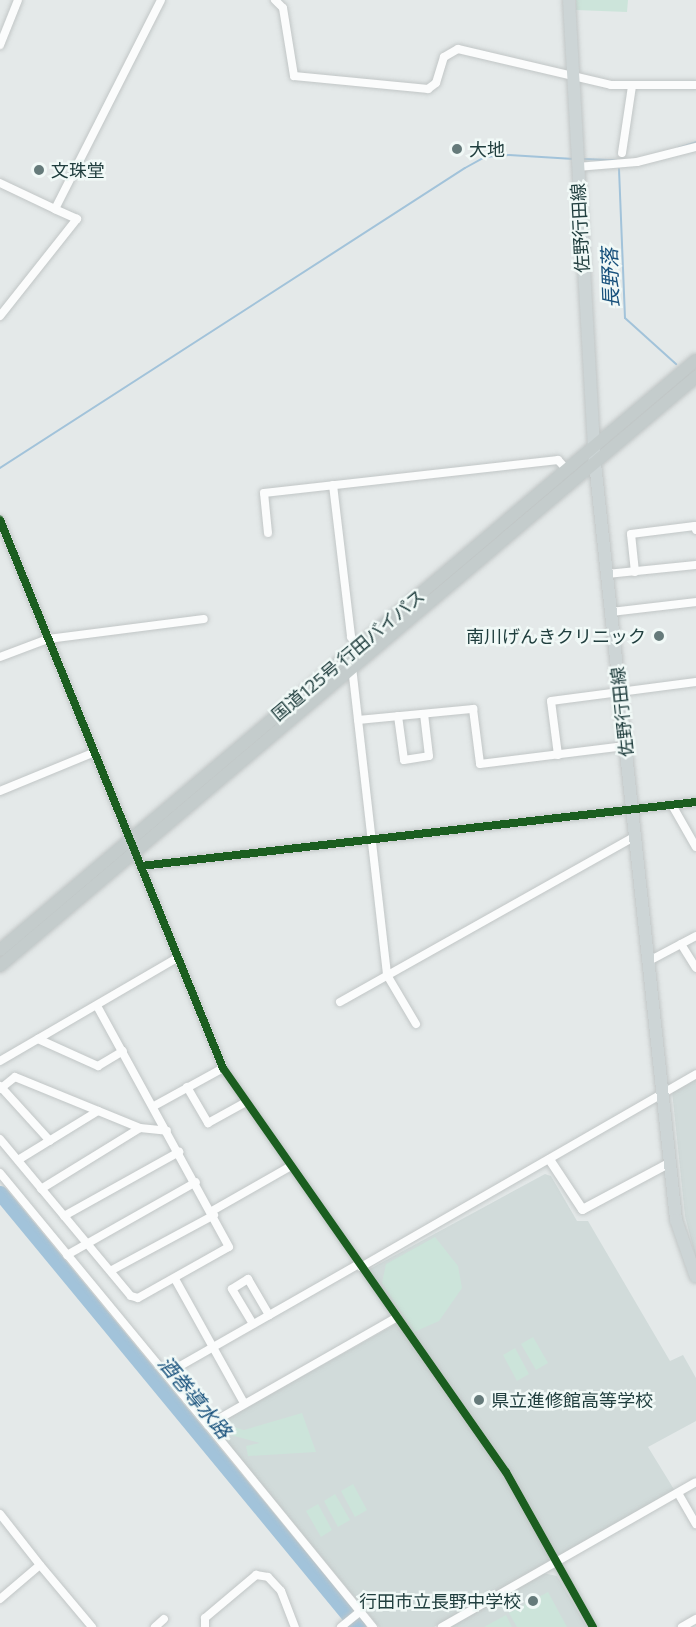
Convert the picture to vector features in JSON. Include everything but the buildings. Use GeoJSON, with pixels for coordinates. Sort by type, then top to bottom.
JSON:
{"type":"FeatureCollection","features":[{"type":"Feature","properties":{"kind":"highway","name":"国道125号 行田バイパス"},"geometry":{"type":"LineString","coordinates":[[0,950],[696,360]]}},
{"type":"Feature","properties":{"kind":"highway","name":"国道125号 行田バイパス"},"geometry":{"type":"LineString","coordinates":[[0,966],[352,667],[694,382]]}},
{"type":"Feature","properties":{"kind":"main road","name":"佐野行田線"},"geometry":{"type":"LineString","coordinates":[[569,0],[595,463],[676,1220],[695,1274]]}},
{"type":"Feature","properties":{"kind":"street"},"geometry":{"type":"LineString","coordinates":[[0,45],[18,0]]}},
{"type":"Feature","properties":{"kind":"street"},"geometry":{"type":"LineString","coordinates":[[55,209],[161,0]]}},
{"type":"Feature","properties":{"kind":"street"},"geometry":{"type":"LineString","coordinates":[[275,0],[283,8],[294,76],[428,88],[436,83],[444,57],[458,49],[632,86],[696,85]]}},
{"type":"Feature","properties":{"kind":"street"},"geometry":{"type":"LineString","coordinates":[[622,153],[632,86]]}},
{"type":"Feature","properties":{"kind":"street"},"geometry":{"type":"LineString","coordinates":[[577,160],[637,162],[696,147]]}},
{"type":"Feature","properties":{"kind":"street"},"geometry":{"type":"LineString","coordinates":[[0,183],[77,219],[0,316]]}},
{"type":"Feature","properties":{"kind":"street"},"geometry":{"type":"LineString","coordinates":[[268,533],[264,493],[558,460],[566,469]]}},
{"type":"Feature","properties":{"kind":"street"},"geometry":{"type":"LineString","coordinates":[[333,485],[351,637],[358,647]]}},
{"type":"Feature","properties":{"kind":"street"},"geometry":{"type":"LineString","coordinates":[[0,520],[223,1068],[506,1472],[593,1627]]}},
{"type":"Feature","properties":{"kind":"street"},"geometry":{"type":"LineString","coordinates":[[635,572],[631,534],[696,530]]}},
{"type":"Feature","properties":{"kind":"street"},"geometry":{"type":"LineString","coordinates":[[606,574],[696,565]]}},
{"type":"Feature","properties":{"kind":"street"},"geometry":{"type":"LineString","coordinates":[[611,612],[696,602]]}},
{"type":"Feature","properties":{"kind":"street"},"geometry":{"type":"LineString","coordinates":[[0,657],[48,639],[204,619]]}},
{"type":"Feature","properties":{"kind":"street"},"geometry":{"type":"LineString","coordinates":[[352,667],[387,975],[416,1024]]}},
{"type":"Feature","properties":{"kind":"street"},"geometry":{"type":"LineString","coordinates":[[558,755],[551,701],[620,690],[696,682]]}},
{"type":"Feature","properties":{"kind":"street"},"geometry":{"type":"LineString","coordinates":[[358,720],[473,709],[480,764],[625,746]]}},
{"type":"Feature","properties":{"kind":"street"},"geometry":{"type":"LineString","coordinates":[[398,717],[404,760],[429,756],[424,714]]}},
{"type":"Feature","properties":{"kind":"street"},"geometry":{"type":"LineString","coordinates":[[0,791],[95,752]]}},
{"type":"Feature","properties":{"kind":"street"},"geometry":{"type":"LineString","coordinates":[[141,866],[696,802]]}},
{"type":"Feature","properties":{"kind":"street"},"geometry":{"type":"LineString","coordinates":[[672,805],[696,847]]}},
{"type":"Feature","properties":{"kind":"street"},"geometry":{"type":"LineString","coordinates":[[340,1002],[634,837]]}},
{"type":"Feature","properties":{"kind":"street"},"geometry":{"type":"LineString","coordinates":[[647,963],[696,936]]}},
{"type":"Feature","properties":{"kind":"street"},"geometry":{"type":"LineString","coordinates":[[681,944],[696,969]]}},
{"type":"Feature","properties":{"kind":"street"},"geometry":{"type":"LineString","coordinates":[[0,1061],[177,958]]}},
{"type":"Feature","properties":{"kind":"street"},"geometry":{"type":"LineString","coordinates":[[0,1138],[64,1216],[138,1298],[228,1248],[213,1213],[98,1006]]}},
{"type":"Feature","properties":{"kind":"street"},"geometry":{"type":"LineString","coordinates":[[38,1040],[98,1066],[123,1051]]}},
{"type":"Feature","properties":{"kind":"street"},"geometry":{"type":"LineString","coordinates":[[154,1106],[223,1068]]}},
{"type":"Feature","properties":{"kind":"street"},"geometry":{"type":"LineString","coordinates":[[166,1374],[696,1074]]}},
{"type":"Feature","properties":{"kind":"street"},"geometry":{"type":"LineString","coordinates":[[50,1142],[0,1088],[15,1077],[140,1128],[167,1131]]}},
{"type":"Feature","properties":{"kind":"street"},"geometry":{"type":"LineString","coordinates":[[188,1087],[208,1123],[246,1102]]}},
{"type":"Feature","properties":{"kind":"street"},"geometry":{"type":"LineString","coordinates":[[18,1160],[98,1111]]}},
{"type":"Feature","properties":{"kind":"street"},"geometry":{"type":"LineString","coordinates":[[41,1189],[140,1128]]}},
{"type":"Feature","properties":{"kind":"street"},"geometry":{"type":"LineString","coordinates":[[64,1216],[179,1152]]}},
{"type":"Feature","properties":{"kind":"street"},"geometry":{"type":"LineString","coordinates":[[549,1159],[582,1209],[670,1162]]}},
{"type":"Feature","properties":{"kind":"street"},"geometry":{"type":"LineString","coordinates":[[112,1270],[291,1166]]}},
{"type":"Feature","properties":{"kind":"street"},"geometry":{"type":"LineString","coordinates":[[0,1173],[208,1425],[358,1613],[373,1627]]}},
{"type":"Feature","properties":{"kind":"street"},"geometry":{"type":"LineString","coordinates":[[67,1254],[196,1182]]}},
{"type":"Feature","properties":{"kind":"street"},"geometry":{"type":"LineString","coordinates":[[175,1279],[244,1403]]}},
{"type":"Feature","properties":{"kind":"street"},"geometry":{"type":"LineString","coordinates":[[253,1324],[232,1289],[248,1280],[269,1315]]}},
{"type":"Feature","properties":{"kind":"street"},"geometry":{"type":"LineString","coordinates":[[208,1425],[397,1317]]}},
{"type":"Feature","properties":{"kind":"street"},"geometry":{"type":"LineString","coordinates":[[442,1627],[696,1482]]}},
{"type":"Feature","properties":{"kind":"street"},"geometry":{"type":"LineString","coordinates":[[678,1493],[696,1524]]}},
{"type":"Feature","properties":{"kind":"street"},"geometry":{"type":"LineString","coordinates":[[0,1514],[92,1627]]}},
{"type":"Feature","properties":{"kind":"street"},"geometry":{"type":"LineString","coordinates":[[0,1599],[40,1565]]}},
{"type":"Feature","properties":{"kind":"street"},"geometry":{"type":"LineString","coordinates":[[205,1627],[205,1618],[256,1575],[268,1577],[284,1595],[295,1627]]}},
{"type":"Feature","properties":{"kind":"street"},"geometry":{"type":"LineString","coordinates":[[343,1626],[358,1613]]}},
{"type":"Feature","properties":{"kind":"street"},"geometry":{"type":"LineString","coordinates":[[682,1627],[696,1619]]}},
{"type":"Feature","properties":{"kind":"street"},"geometry":{"type":"LineString","coordinates":[[155,1627],[164,1620]]}},
{"type":"Feature","properties":{"kind":"shaded area"},"geometry":{"type":"Polygon","coordinates":[[[696,1078],[696,1259],[685,1216],[672,1091],[696,1078]]]}},
{"type":"Feature","properties":{"kind":"shaded area","name":"県立進修館高等学校"},"geometry":{"type":"Polygon","coordinates":[[[545,1174],[551,1176],[577,1221],[588,1221],[670,1361],[683,1355],[696,1378],[696,1421],[648,1447],[675,1491],[434,1627],[379,1627],[214,1426],[403,1320],[368,1270],[545,1174]]]}},
{"type":"Feature","properties":{"kind":"shaded area","name":"行田市立長野中学校"},"geometry":{"type":"Polygon","coordinates":[[[543,1573],[557,1576],[587,1627],[450,1627],[543,1573]]]}},
{"type":"Feature","properties":{"kind":"green space"},"geometry":{"type":"Polygon","coordinates":[[[576,0],[628,0],[627,12],[576,10],[576,0]]]}},
{"type":"Feature","properties":{"kind":"green space"},"geometry":{"type":"Polygon","coordinates":[[[435,1237],[458,1266],[462,1288],[439,1321],[414,1332],[382,1283],[386,1264],[435,1237]]]}},
{"type":"Feature","properties":{"kind":"green space"},"geometry":{"type":"Polygon","coordinates":[[[533,1337],[548,1363],[536,1370],[521,1344],[533,1337]]]}},
{"type":"Feature","properties":{"kind":"green space"},"geometry":{"type":"Polygon","coordinates":[[[515,1348],[529,1374],[517,1381],[503,1355],[515,1348]]]}},
{"type":"Feature","properties":{"kind":"green space"},"geometry":{"type":"Polygon","coordinates":[[[302,1413],[316,1452],[248,1456],[246,1446],[260,1443],[231,1435],[234,1427],[244,1430],[302,1413]]]}},
{"type":"Feature","properties":{"kind":"green space"},"geometry":{"type":"Polygon","coordinates":[[[353,1484],[367,1510],[355,1517],[341,1491],[353,1484]]]}},
{"type":"Feature","properties":{"kind":"green space"},"geometry":{"type":"Polygon","coordinates":[[[335,1494],[350,1520],[338,1527],[324,1501],[335,1494]]]}},
{"type":"Feature","properties":{"kind":"green space"},"geometry":{"type":"Polygon","coordinates":[[[318,1504],[332,1530],[321,1537],[306,1511],[318,1504]]]}},
{"type":"Feature","properties":{"kind":"green space"},"geometry":{"type":"Polygon","coordinates":[[[548,1592],[567,1627],[517,1627],[509,1613],[548,1592]]]}},
{"type":"Feature","properties":{"kind":"green space"},"geometry":{"type":"Polygon","coordinates":[[[506,1615],[512,1627],[484,1627],[506,1615]]]}},
{"type":"Feature","properties":{"kind":"waterway"},"geometry":{"type":"LineString","coordinates":[[678,148],[696,142]]}},
{"type":"Feature","properties":{"kind":"waterway"},"geometry":{"type":"LineString","coordinates":[[0,468],[485,157],[509,155],[574,159]]}},
{"type":"Feature","properties":{"kind":"waterway"},"geometry":{"type":"LineString","coordinates":[[583,159],[616,160]]}},
{"type":"Feature","properties":{"kind":"waterway","name":"長野落"},"geometry":{"type":"LineString","coordinates":[[619,169],[625,318],[676,364]]}},
{"type":"Feature","properties":{"kind":"waterway","name":"酒巻導水路"},"geometry":{"type":"LineString","coordinates":[[0,1193],[358,1627]]}},
{"type":"Feature","properties":{"kind":"cycle path"},"geometry":{"type":"LineString","coordinates":[[0,520],[223,1068],[506,1472],[593,1627]]}},
{"type":"Feature","properties":{"kind":"cycle path"},"geometry":{"type":"LineString","coordinates":[[141,866],[696,802]]}},
{"type":"Feature","properties":{"kind":"place","name":"大地"},"geometry":{"type":"Point","coordinates":[457,149]}},
{"type":"Feature","properties":{"kind":"place","name":"文珠堂"},"geometry":{"type":"Point","coordinates":[39,170]}},
{"type":"Feature","properties":{"kind":"place","name":"南川げんきクリニック"},"geometry":{"type":"Point","coordinates":[659,636]}},
{"type":"Feature","properties":{"kind":"place","name":"県立進修館高等学校"},"geometry":{"type":"Point","coordinates":[479,1400]}},
{"type":"Feature","properties":{"kind":"place","name":"行田市立長野中学校"},"geometry":{"type":"Point","coordinates":[533,1601]}}]}
